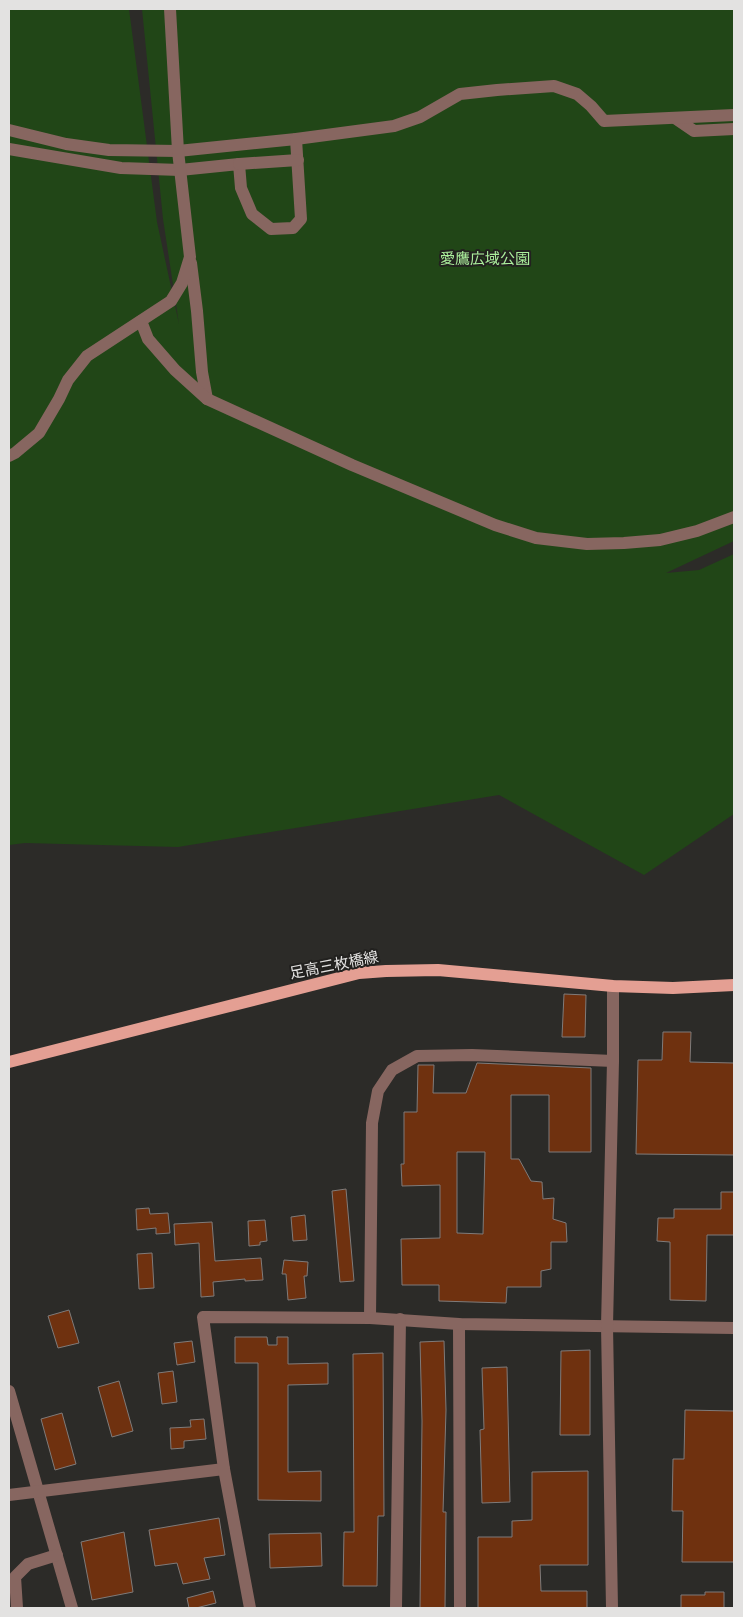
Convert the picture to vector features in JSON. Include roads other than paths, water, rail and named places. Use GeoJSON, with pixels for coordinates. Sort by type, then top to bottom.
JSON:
{"type":"FeatureCollection","features":[{"type":"Feature","properties":{"kind":"main road","name":"足高三枚橋線"},"geometry":{"type":"LineString","coordinates":[[9,1062],[360,973],[438,970],[613,986],[673,988],[734,985]]}},
{"type":"Feature","properties":{"kind":"street"},"geometry":{"type":"LineString","coordinates":[[170,9],[178,151],[197,311],[202,372],[208,399]]}},
{"type":"Feature","properties":{"kind":"street"},"geometry":{"type":"LineString","coordinates":[[9,130],[66,144],[109,150],[178,151],[394,126],[420,117],[460,94],[554,86],[577,94],[604,121],[734,115]]}},
{"type":"Feature","properties":{"kind":"street"},"geometry":{"type":"LineString","coordinates":[[675,118],[694,131],[734,129]]}},
{"type":"Feature","properties":{"kind":"street"},"geometry":{"type":"LineString","coordinates":[[239,164],[241,188],[252,214],[271,229],[293,228],[301,219],[296,138]]}},
{"type":"Feature","properties":{"kind":"street"},"geometry":{"type":"LineString","coordinates":[[9,149],[121,168],[180,170],[298,160]]}},
{"type":"Feature","properties":{"kind":"street"},"geometry":{"type":"LineString","coordinates":[[9,456],[15,454],[40,433],[60,399],[68,380],[87,356],[171,301],[182,284],[190,257]]}},
{"type":"Feature","properties":{"kind":"street"},"geometry":{"type":"LineString","coordinates":[[141,321],[148,339],[175,370],[208,399],[352,465],[495,525],[536,538],[587,544],[624,543],[660,540],[697,531],[734,517]]}},
{"type":"Feature","properties":{"kind":"street"},"geometry":{"type":"LineString","coordinates":[[612,1608],[607,1326],[613,986]]}},
{"type":"Feature","properties":{"kind":"street"},"geometry":{"type":"LineString","coordinates":[[370,1318],[372,1123],[378,1091],[392,1070],[417,1056],[472,1055],[613,1061]]}},
{"type":"Feature","properties":{"kind":"street"},"geometry":{"type":"LineString","coordinates":[[250,1608],[224,1469],[203,1317],[370,1318],[459,1324],[734,1328]]}},
{"type":"Feature","properties":{"kind":"street"},"geometry":{"type":"LineString","coordinates":[[396,1608],[400,1319]]}},
{"type":"Feature","properties":{"kind":"street"},"geometry":{"type":"LineString","coordinates":[[459,1324],[460,1608]]}},
{"type":"Feature","properties":{"kind":"street"},"geometry":{"type":"LineString","coordinates":[[9,1391],[72,1608]]}},
{"type":"Feature","properties":{"kind":"street"},"geometry":{"type":"LineString","coordinates":[[9,1495],[224,1469]]}},
{"type":"Feature","properties":{"kind":"street"},"geometry":{"type":"LineString","coordinates":[[17,1608],[15,1577],[28,1564],[57,1555]]}},
{"type":"Feature","properties":{"kind":"park label","name":"愛鷹広域公園"},"geometry":{"type":"Point","coordinates":[485,259]}}]}
